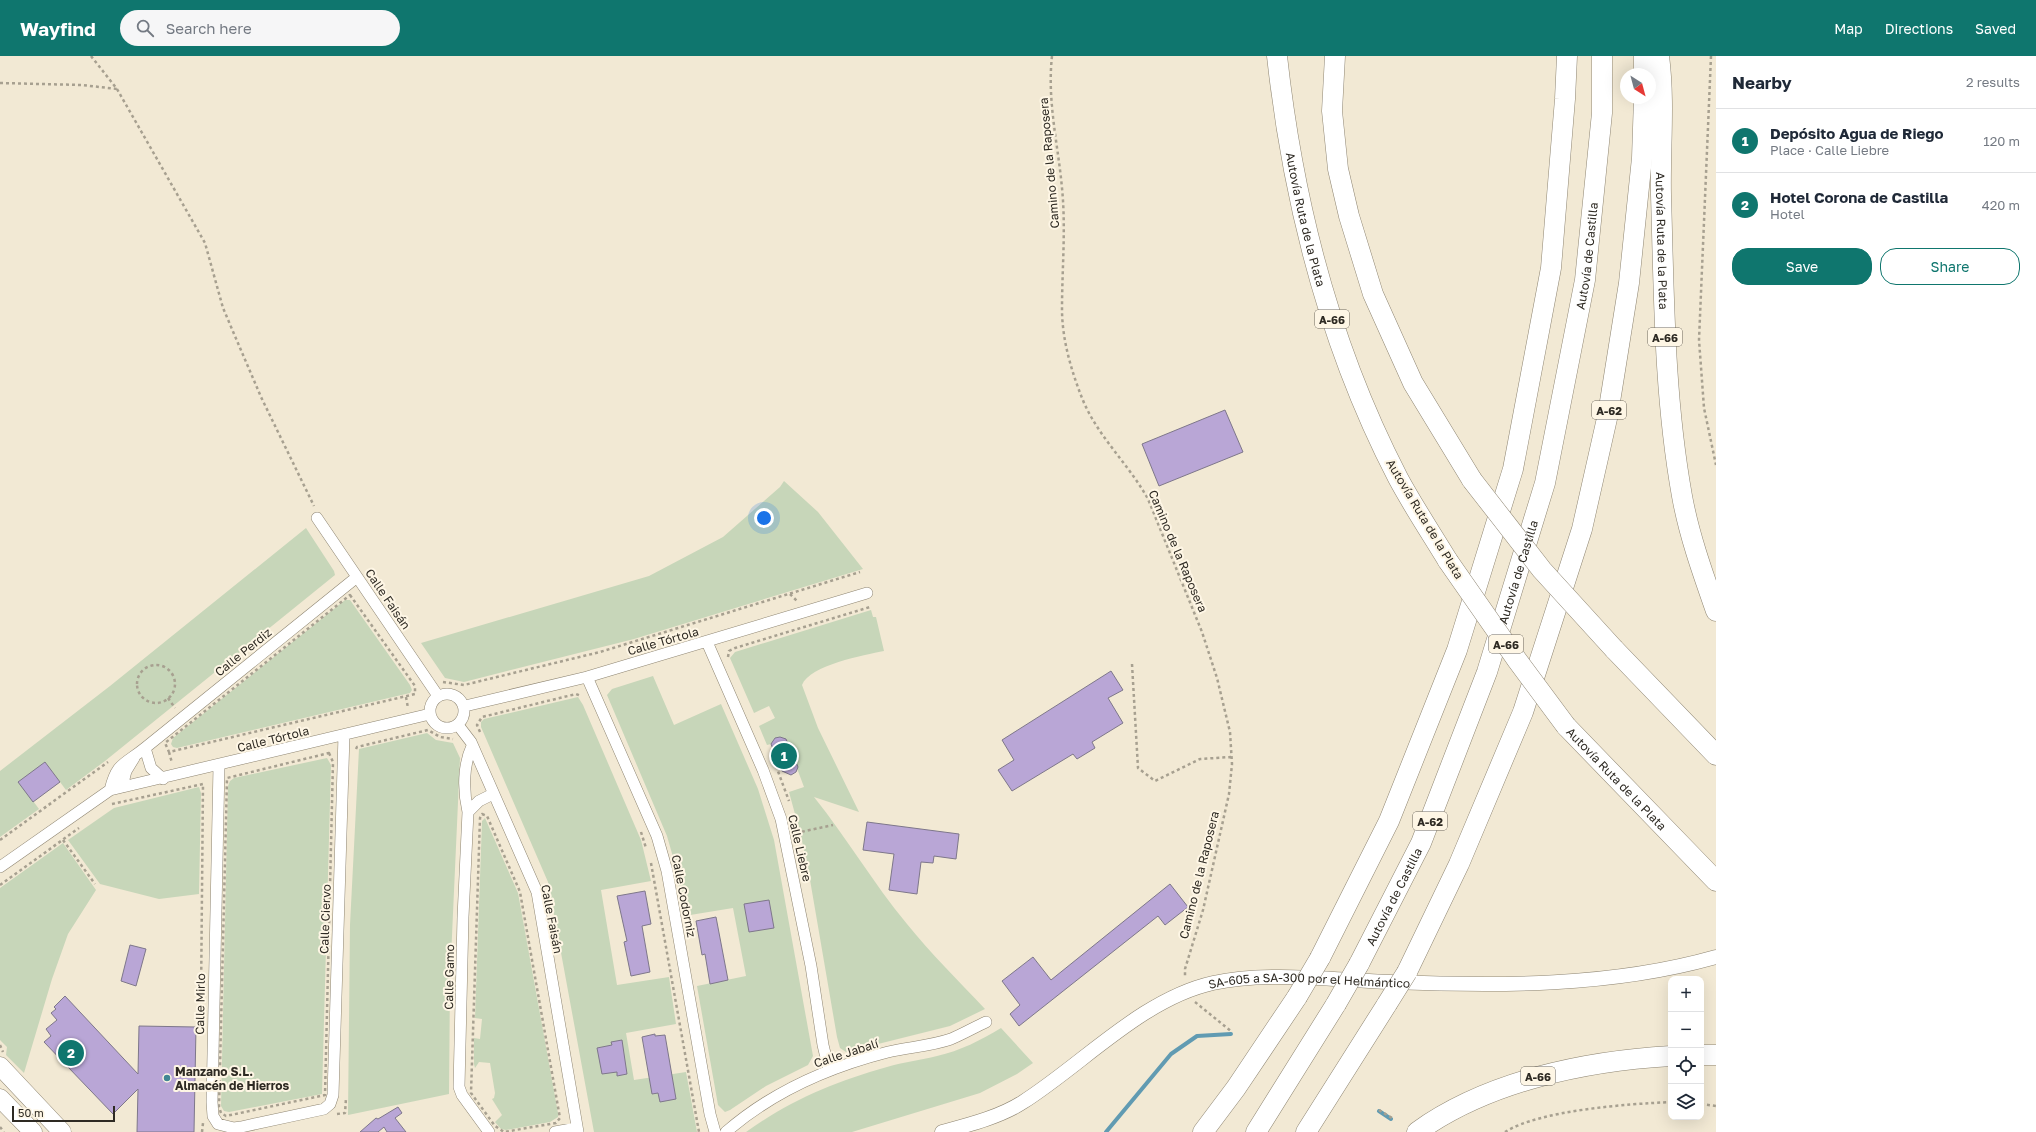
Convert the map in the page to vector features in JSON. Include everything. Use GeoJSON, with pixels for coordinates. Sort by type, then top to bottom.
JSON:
{"type":"FeatureCollection","features":[{"type":"Feature","properties":{"kind":"highway","name":"Autovía Ruta de la Plata"},"geometry":{"type":"LineString","coordinates":[[1277,56],[1283,108],[1301,212],[1325,301],[1368,415],[1398,479],[1448,561],[1517,660],[1566,726],[1716,881]]}},
{"type":"Feature","properties":{"kind":"highway"},"geometry":{"type":"LineString","coordinates":[[1335,56],[1332,111],[1338,169],[1349,216],[1373,294],[1413,383],[1472,480],[1542,570],[1614,649],[1716,755]]}},
{"type":"Feature","properties":{"kind":"highway"},"geometry":{"type":"LineString","coordinates":[[1203,1132],[1236,1088],[1297,997],[1320,958],[1389,821],[1455,657],[1513,469],[1551,268],[1565,100],[1567,56]]}},
{"type":"Feature","properties":{"kind":"highway","name":"Autovía de Castilla"},"geometry":{"type":"LineString","coordinates":[[1256,1132],[1336,1004],[1359,964],[1421,843],[1487,672],[1545,483],[1584,280],[1602,113],[1602,56]]}},
{"type":"Feature","properties":{"kind":"highway"},"geometry":{"type":"LineString","coordinates":[[1644,56],[1644,68]]}},
{"type":"Feature","properties":{"kind":"highway","name":"Autovía Ruta de la Plata"},"geometry":{"type":"LineString","coordinates":[[1659,56],[1663,84],[1661,189],[1666,362],[1682,496],[1698,558],[1716,611]]}},
{"type":"Feature","properties":{"kind":"highway","name":"A-62"},"geometry":{"type":"LineString","coordinates":[[1306,1132],[1407,972],[1459,864],[1523,712],[1582,529],[1608,414],[1629,284],[1642,158],[1644,104]]}},
{"type":"Feature","properties":{"kind":"highway"},"geometry":{"type":"LineString","coordinates":[[1704,1055],[1716,1055]]}},
{"type":"Feature","properties":{"kind":"highway","name":"A-66"},"geometry":{"type":"LineString","coordinates":[[1417,1132],[1484,1093],[1546,1074],[1642,1058],[1668,1056]]}},
{"type":"Feature","properties":{"kind":"highway"},"geometry":{"type":"LineString","coordinates":[[0,1066],[62,1132]]}},
{"type":"Feature","properties":{"kind":"highway"},"geometry":{"type":"LineString","coordinates":[[0,1098],[33,1132]]}},
{"type":"Feature","properties":{"kind":"street","name":"Calle Faisán"},"geometry":{"type":"LineString","coordinates":[[317,518],[438,696]]}},
{"type":"Feature","properties":{"kind":"street","name":"Calle Perdiz"},"geometry":{"type":"LineString","coordinates":[[110,790],[114,774],[120,765],[134,757],[357,577]]}},
{"type":"Feature","properties":{"kind":"street","name":"Calle Tórtola"},"geometry":{"type":"LineString","coordinates":[[465,706],[587,677],[867,593]]}},
{"type":"Feature","properties":{"kind":"street","name":"Calle Liebre"},"geometry":{"type":"LineString","coordinates":[[707,642],[763,770],[786,836],[811,966],[823,1045],[829,1070]]}},
{"type":"Feature","properties":{"kind":"street","name":"Calle Codorniz"},"geometry":{"type":"LineString","coordinates":[[587,677],[658,836],[667,871],[710,1114],[715,1132]]}},
{"type":"Feature","properties":{"kind":"street"},"geometry":{"type":"LineString","coordinates":[[446,693],[454,694],[461,699],[465,706],[465,713],[458,725],[444,728],[438,726],[430,714],[430,707],[438,696],[446,693]]}},
{"type":"Feature","properties":{"kind":"street","name":"Calle Tórtola"},"geometry":{"type":"LineString","coordinates":[[122,787],[219,766],[430,714]]}},
{"type":"Feature","properties":{"kind":"street","name":"Calle Faisán"},"geometry":{"type":"LineString","coordinates":[[458,725],[472,746],[537,892],[578,1130]]}},
{"type":"Feature","properties":{"kind":"street","name":"Calle Ciervo"},"geometry":{"type":"LineString","coordinates":[[330,1104],[333,1095],[344,735]]}},
{"type":"Feature","properties":{"kind":"street","name":"Calle Gamo"},"geometry":{"type":"LineString","coordinates":[[472,746],[466,759],[465,799],[468,812],[463,917],[459,1091],[489,1132]]}},
{"type":"Feature","properties":{"kind":"street"},"geometry":{"type":"LineString","coordinates":[[145,748],[151,768],[163,779]]}},
{"type":"Feature","properties":{"kind":"street","name":"Calle Perdiz"},"geometry":{"type":"LineString","coordinates":[[122,787],[126,771],[134,757]]}},
{"type":"Feature","properties":{"kind":"street","name":"Calle Mirlo"},"geometry":{"type":"LineString","coordinates":[[219,766],[217,797],[212,1116],[218,1124],[234,1128],[312,1112],[324,1109],[330,1104]]}},
{"type":"Feature","properties":{"kind":"street"},"geometry":{"type":"LineString","coordinates":[[0,867],[110,790],[122,787]]}},
{"type":"Feature","properties":{"kind":"street"},"geometry":{"type":"LineString","coordinates":[[468,812],[479,801],[493,794]]}},
{"type":"Feature","properties":{"kind":"street","name":"SA-605 a SA-300 por el Helmántico"},"geometry":{"type":"LineString","coordinates":[[942,1132],[991,1116],[1021,1104],[1054,1081],[1127,1025],[1184,992],[1213,983],[1250,978],[1322,979],[1469,986],[1522,984],[1619,977],[1678,968],[1716,957]]}},
{"type":"Feature","properties":{"kind":"street","name":"Calle Jabalí"},"geometry":{"type":"LineString","coordinates":[[726,1132],[744,1116],[771,1099],[829,1070],[888,1052],[950,1039],[986,1022]]}},
{"type":"Feature","properties":{"kind":"street"},"geometry":{"type":"LineString","coordinates":[[555,1132],[578,1130]]}},
{"type":"Feature","properties":{"kind":"path"},"geometry":{"type":"LineString","coordinates":[[91,56],[117,89],[205,243],[223,308],[261,397],[313,503],[317,518]]}},
{"type":"Feature","properties":{"kind":"path","name":"Camino de la Raposera"},"geometry":{"type":"LineString","coordinates":[[1052,56],[1052,115],[1062,189],[1064,279],[1062,310],[1066,346],[1082,399],[1095,424],[1138,481],[1148,499],[1202,632],[1217,678],[1230,732],[1231,757],[1228,794],[1203,910],[1185,970],[1184,992]]}},
{"type":"Feature","properties":{"kind":"path"},"geometry":{"type":"LineString","coordinates":[[1711,56],[1699,340],[1704,408],[1716,465]]}},
{"type":"Feature","properties":{"kind":"path"},"geometry":{"type":"LineString","coordinates":[[0,83],[75,85],[117,89]]}},
{"type":"Feature","properties":{"kind":"path"},"geometry":{"type":"LineString","coordinates":[[350,595],[415,686],[415,694],[169,752],[165,743],[350,595]]}},
{"type":"Feature","properties":{"kind":"path"},"geometry":{"type":"LineString","coordinates":[[728,658],[729,650],[870,607]]}},
{"type":"Feature","properties":{"kind":"path"},"geometry":{"type":"LineString","coordinates":[[150,664],[166,666],[175,679],[173,694],[161,703],[146,701],[136,689],[138,674],[150,664]]}},
{"type":"Feature","properties":{"kind":"path"},"geometry":{"type":"LineString","coordinates":[[1132,664],[1138,768],[1155,781],[1200,759],[1231,757]]}},
{"type":"Feature","properties":{"kind":"path"},"geometry":{"type":"LineString","coordinates":[[576,694],[580,694],[584,700]]}},
{"type":"Feature","properties":{"kind":"path"},"geometry":{"type":"LineString","coordinates":[[356,752],[357,747],[428,730],[440,737],[454,739],[458,742]]}},
{"type":"Feature","properties":{"kind":"path"},"geometry":{"type":"LineString","coordinates":[[328,753],[333,762],[325,1095],[226,1116],[221,1113],[219,1107],[227,778],[328,753]]}},
{"type":"Feature","properties":{"kind":"path"},"geometry":{"type":"LineString","coordinates":[[773,760],[790,805]]}},
{"type":"Feature","properties":{"kind":"path"},"geometry":{"type":"LineString","coordinates":[[107,808],[113,804],[202,784],[200,995],[202,1001]]}},
{"type":"Feature","properties":{"kind":"path"},"geometry":{"type":"LineString","coordinates":[[482,814],[486,816],[520,892],[557,1096],[560,1118],[556,1123],[504,1132],[495,1126],[471,1093],[480,818],[482,814]]}},
{"type":"Feature","properties":{"kind":"path"},"geometry":{"type":"LineString","coordinates":[[786,836],[832,825]]}},
{"type":"Feature","properties":{"kind":"path"},"geometry":{"type":"LineString","coordinates":[[0,885],[82,826]]}},
{"type":"Feature","properties":{"kind":"path"},"geometry":{"type":"LineString","coordinates":[[796,826],[799,840]]}},
{"type":"Feature","properties":{"kind":"path"},"geometry":{"type":"LineString","coordinates":[[639,829],[647,849]]}},
{"type":"Feature","properties":{"kind":"path"},"geometry":{"type":"LineString","coordinates":[[63,840],[95,884]]}},
{"type":"Feature","properties":{"kind":"path"},"geometry":{"type":"LineString","coordinates":[[649,856],[699,1132]]}},
{"type":"Feature","properties":{"kind":"path"},"geometry":{"type":"LineString","coordinates":[[1184,992],[1232,1032]]}},
{"type":"Feature","properties":{"kind":"path"},"geometry":{"type":"LineString","coordinates":[[331,1116],[345,1113],[346,1094]]}},
{"type":"Feature","properties":{"kind":"path"},"geometry":{"type":"LineString","coordinates":[[1505,1132],[1517,1124],[1559,1115],[1623,1105],[1668,1102]]}},
{"type":"Feature","properties":{"kind":"path"},"geometry":{"type":"LineString","coordinates":[[1704,1104],[1716,1106]]}},
{"type":"Feature","properties":{"kind":"path"},"geometry":{"type":"LineString","coordinates":[[1379,1110],[1392,1118]]}},
{"type":"Feature","properties":{"kind":"path"},"geometry":{"type":"LineString","coordinates":[[202,1132],[203,1116]]}},
{"type":"Feature","properties":{"kind":"path"},"geometry":{"type":"LineString","coordinates":[[0,1127],[4,1132]]}},
{"type":"Feature","properties":{"kind":"green space"},"geometry":{"type":"Polygon","coordinates":[[[784,481],[818,512],[863,569],[634,639],[464,682],[445,678],[421,643],[649,576],[723,537],[780,487],[784,481]]]}},
{"type":"Feature","properties":{"kind":"green space"},"geometry":{"type":"Polygon","coordinates":[[[306,528],[334,571],[335,575],[105,761],[66,790],[45,762],[19,782],[39,809],[0,837],[0,771],[110,686],[306,528]]]}},
{"type":"Feature","properties":{"kind":"green space"},"geometry":{"type":"Polygon","coordinates":[[[345,600],[350,600],[410,685],[412,690],[410,693],[177,748],[173,747],[171,744],[173,738],[345,600]]]}},
{"type":"Feature","properties":{"kind":"green space"},"geometry":{"type":"Polygon","coordinates":[[[871,610],[873,617],[876,617],[884,651],[838,662],[815,672],[807,678],[802,685],[818,728],[859,812],[814,797],[907,924],[935,957],[985,1009],[950,1026],[846,1052],[840,1048],[837,1037],[809,874],[801,836],[789,792],[804,787],[786,739],[775,738],[771,744],[767,745],[759,726],[775,718],[769,706],[754,713],[730,658],[735,652],[871,610]]]}},
{"type":"Feature","properties":{"kind":"green space"},"geometry":{"type":"Polygon","coordinates":[[[653,676],[674,725],[721,704],[758,789],[774,840],[813,1056],[808,1065],[766,1086],[725,1112],[718,1105],[697,986],[746,976],[733,908],[684,916],[675,864],[667,836],[607,695],[612,689],[653,676]]]}},
{"type":"Feature","properties":{"kind":"green space"},"geometry":{"type":"Polygon","coordinates":[[[578,697],[583,705],[641,840],[651,881],[601,890],[617,985],[669,977],[676,1024],[626,1033],[634,1080],[686,1072],[697,1132],[594,1132],[548,882],[481,727],[481,722],[484,719],[578,697]]]}},
{"type":"Feature","properties":{"kind":"green space"},"geometry":{"type":"Polygon","coordinates":[[[427,733],[436,740],[453,743],[460,758],[450,980],[449,1094],[348,1115],[350,925],[359,749],[427,733]]]}},
{"type":"Feature","properties":{"kind":"green space"},"geometry":{"type":"Polygon","coordinates":[[[327,758],[331,765],[322,1094],[229,1112],[224,1111],[221,1106],[228,786],[230,781],[234,778],[327,758]]]}},
{"type":"Feature","properties":{"kind":"green space"},"geometry":{"type":"Polygon","coordinates":[[[199,787],[201,793],[199,894],[159,899],[100,884],[68,840],[114,808],[199,787]]]}},
{"type":"Feature","properties":{"kind":"green space"},"geometry":{"type":"Polygon","coordinates":[[[485,818],[518,893],[558,1113],[558,1117],[550,1122],[506,1130],[501,1129],[495,1122],[502,1115],[492,1099],[494,1098],[495,1093],[490,1063],[479,1062],[475,1068],[474,1064],[474,1038],[480,1039],[482,1019],[475,1018],[482,821],[485,818]]]}},
{"type":"Feature","properties":{"kind":"green space"},"geometry":{"type":"Polygon","coordinates":[[[63,843],[96,890],[68,934],[52,979],[24,1073],[6,1055],[7,1047],[0,1040],[0,888],[63,843]]]}},
{"type":"Feature","properties":{"kind":"green space"},"geometry":{"type":"Polygon","coordinates":[[[1001,1028],[1033,1063],[1017,1074],[980,1093],[852,1132],[746,1132],[796,1101],[831,1086],[893,1065],[946,1054],[978,1041],[1001,1028]]]}},
{"type":"Feature","properties":{"kind":"building"},"geometry":{"type":"Polygon","coordinates":[[[1225,410],[1243,452],[1159,486],[1142,444],[1225,410]]]}},
{"type":"Feature","properties":{"kind":"building"},"geometry":{"type":"Polygon","coordinates":[[[1111,671],[1123,690],[1108,698],[1123,723],[1092,742],[1095,748],[1077,759],[1073,754],[1012,791],[998,770],[1014,760],[1002,740],[1111,671]]]}},
{"type":"Feature","properties":{"kind":"building"},"geometry":{"type":"Polygon","coordinates":[[[780,737],[786,739],[798,767],[796,772],[791,775],[782,771],[771,744],[775,738],[780,737]]]}},
{"type":"Feature","properties":{"kind":"building"},"geometry":{"type":"Polygon","coordinates":[[[45,762],[60,782],[33,802],[18,782],[45,762]]]}},
{"type":"Feature","properties":{"kind":"building"},"geometry":{"type":"Polygon","coordinates":[[[867,822],[959,834],[956,859],[934,856],[933,863],[921,862],[917,894],[889,890],[894,854],[863,850],[867,822]]]}},
{"type":"Feature","properties":{"kind":"building"},"geometry":{"type":"Polygon","coordinates":[[[1170,884],[1188,907],[1165,925],[1158,916],[1019,1026],[1010,1014],[1020,1005],[1002,981],[1033,957],[1051,980],[1170,884]]]}},
{"type":"Feature","properties":{"kind":"building"},"geometry":{"type":"Polygon","coordinates":[[[645,891],[651,924],[642,926],[650,972],[631,976],[624,942],[627,941],[617,896],[645,891]]]}},
{"type":"Feature","properties":{"kind":"building"},"geometry":{"type":"Polygon","coordinates":[[[769,900],[774,928],[749,932],[744,904],[769,900]]]}},
{"type":"Feature","properties":{"kind":"building"},"geometry":{"type":"Polygon","coordinates":[[[716,917],[728,980],[710,984],[705,954],[702,955],[696,921],[716,917]]]}},
{"type":"Feature","properties":{"kind":"building"},"geometry":{"type":"Polygon","coordinates":[[[130,945],[146,949],[136,986],[121,981],[130,945]]]}},
{"type":"Feature","properties":{"kind":"building"},"geometry":{"type":"Polygon","coordinates":[[[65,996],[138,1074],[139,1026],[196,1027],[194,1132],[137,1132],[138,1089],[113,1114],[44,1042],[51,1036],[46,1029],[57,1020],[51,1013],[56,1009],[54,1007],[65,996]]]}},
{"type":"Feature","properties":{"kind":"building"},"geometry":{"type":"Polygon","coordinates":[[[655,1034],[655,1036],[665,1035],[676,1099],[660,1102],[658,1093],[652,1094],[642,1037],[655,1034]]]}},
{"type":"Feature","properties":{"kind":"building"},"geometry":{"type":"Polygon","coordinates":[[[622,1040],[627,1074],[617,1076],[617,1072],[602,1074],[597,1048],[612,1045],[611,1042],[622,1040]]]}},
{"type":"Feature","properties":{"kind":"building"},"geometry":{"type":"Polygon","coordinates":[[[398,1107],[402,1113],[395,1118],[406,1132],[387,1132],[384,1127],[378,1132],[360,1132],[376,1118],[378,1119],[398,1107]]]}},
{"type":"Feature","properties":{"kind":"waterway"},"geometry":{"type":"LineString","coordinates":[[1106,1132],[1171,1054],[1197,1036],[1231,1034]]}},
{"type":"Feature","properties":{"kind":"waterway"},"geometry":{"type":"LineString","coordinates":[[1379,1111],[1391,1119]]}},
{"type":"Feature","properties":{"kind":"place","name":"Depósito Agua de Riego"},"geometry":{"type":"Point","coordinates":[784,756]}},
{"type":"Feature","properties":{"kind":"place","name":"Hotel Corona de Castilla"},"geometry":{"type":"Point","coordinates":[71,1053]}},
{"type":"Feature","properties":{"kind":"place","name":"Manzano S.L. Almacén de Hierros"},"geometry":{"type":"Point","coordinates":[167,1078]}}]}
